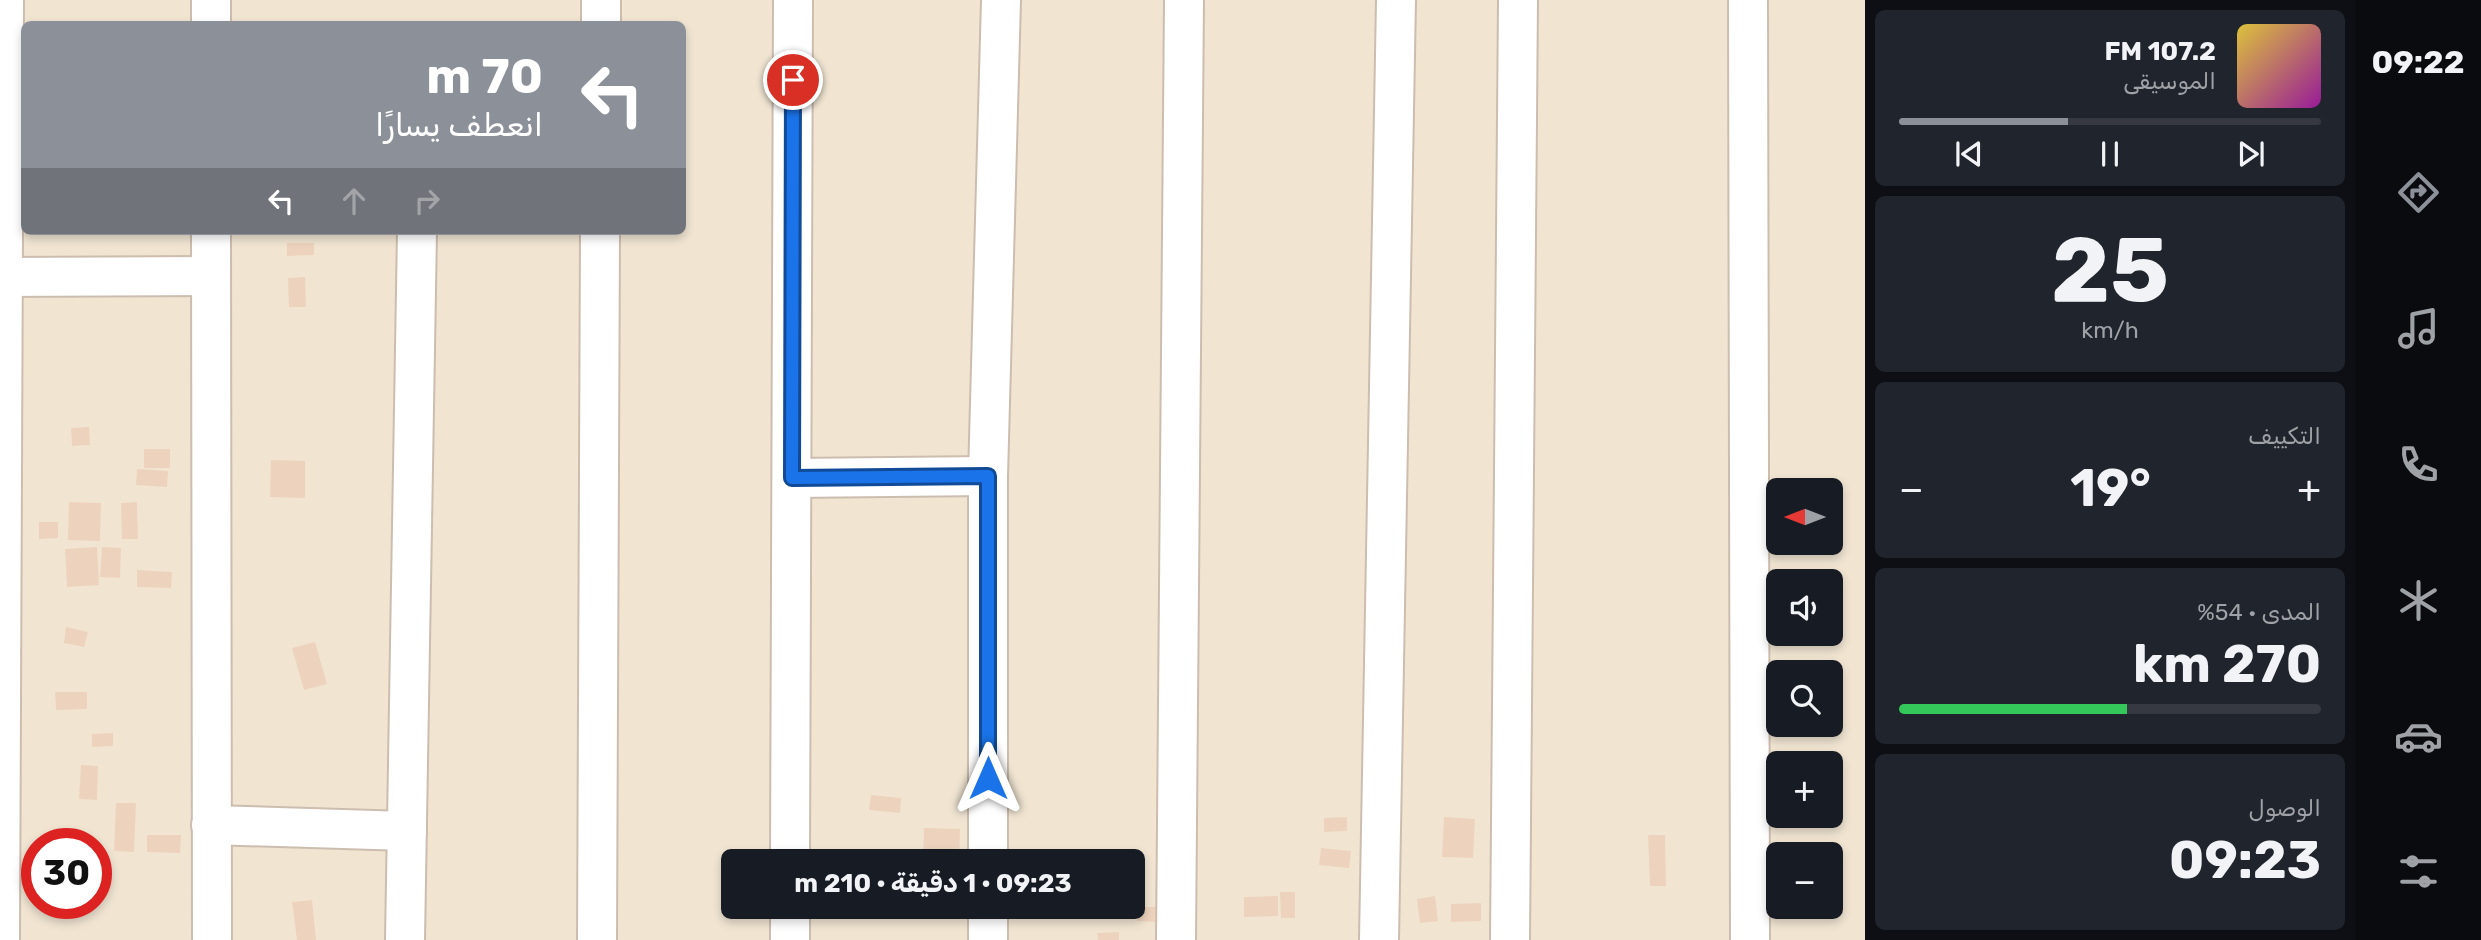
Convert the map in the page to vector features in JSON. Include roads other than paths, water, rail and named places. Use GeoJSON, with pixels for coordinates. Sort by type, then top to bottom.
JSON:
{"type":"FeatureCollection","features":[{"type":"Feature","properties":{"kind":"street"},"geometry":{"type":"LineString","coordinates":[[0,940],[4,0]]}},
{"type":"Feature","properties":{"kind":"street"},"geometry":{"type":"LineString","coordinates":[[211,0],[211,21]]}},
{"type":"Feature","properties":{"kind":"street"},"geometry":{"type":"LineString","coordinates":[[601,0],[601,21]]}},
{"type":"Feature","properties":{"kind":"street"},"geometry":{"type":"LineString","coordinates":[[790,849],[793,0]]}},
{"type":"Feature","properties":{"kind":"street"},"geometry":{"type":"LineString","coordinates":[[988,849],[988,476],[1001,0]]}},
{"type":"Feature","properties":{"kind":"street"},"geometry":{"type":"LineString","coordinates":[[1176,940],[1184,0]]}},
{"type":"Feature","properties":{"kind":"street"},"geometry":{"type":"LineString","coordinates":[[1379,940],[1396,0]]}},
{"type":"Feature","properties":{"kind":"street"},"geometry":{"type":"LineString","coordinates":[[1510,940],[1518,0]]}},
{"type":"Feature","properties":{"kind":"street"},"geometry":{"type":"LineString","coordinates":[[1748,0],[1750,940]]}},
{"type":"Feature","properties":{"kind":"street"},"geometry":{"type":"LineString","coordinates":[[211,235],[212,940]]}},
{"type":"Feature","properties":{"kind":"street"},"geometry":{"type":"LineString","coordinates":[[405,940],[417,235]]}},
{"type":"Feature","properties":{"kind":"street"},"geometry":{"type":"LineString","coordinates":[[597,940],[600,235]]}},
{"type":"Feature","properties":{"kind":"street"},"geometry":{"type":"LineString","coordinates":[[1,277],[211,276]]}},
{"type":"Feature","properties":{"kind":"street"},"geometry":{"type":"LineString","coordinates":[[792,478],[988,476]]}},
{"type":"Feature","properties":{"kind":"street"},"geometry":{"type":"LineString","coordinates":[[211,825],[407,831]]}},
{"type":"Feature","properties":{"kind":"street"},"geometry":{"type":"LineString","coordinates":[[790,919],[790,940]]}},
{"type":"Feature","properties":{"kind":"street"},"geometry":{"type":"LineString","coordinates":[[988,919],[988,940]]}}]}
